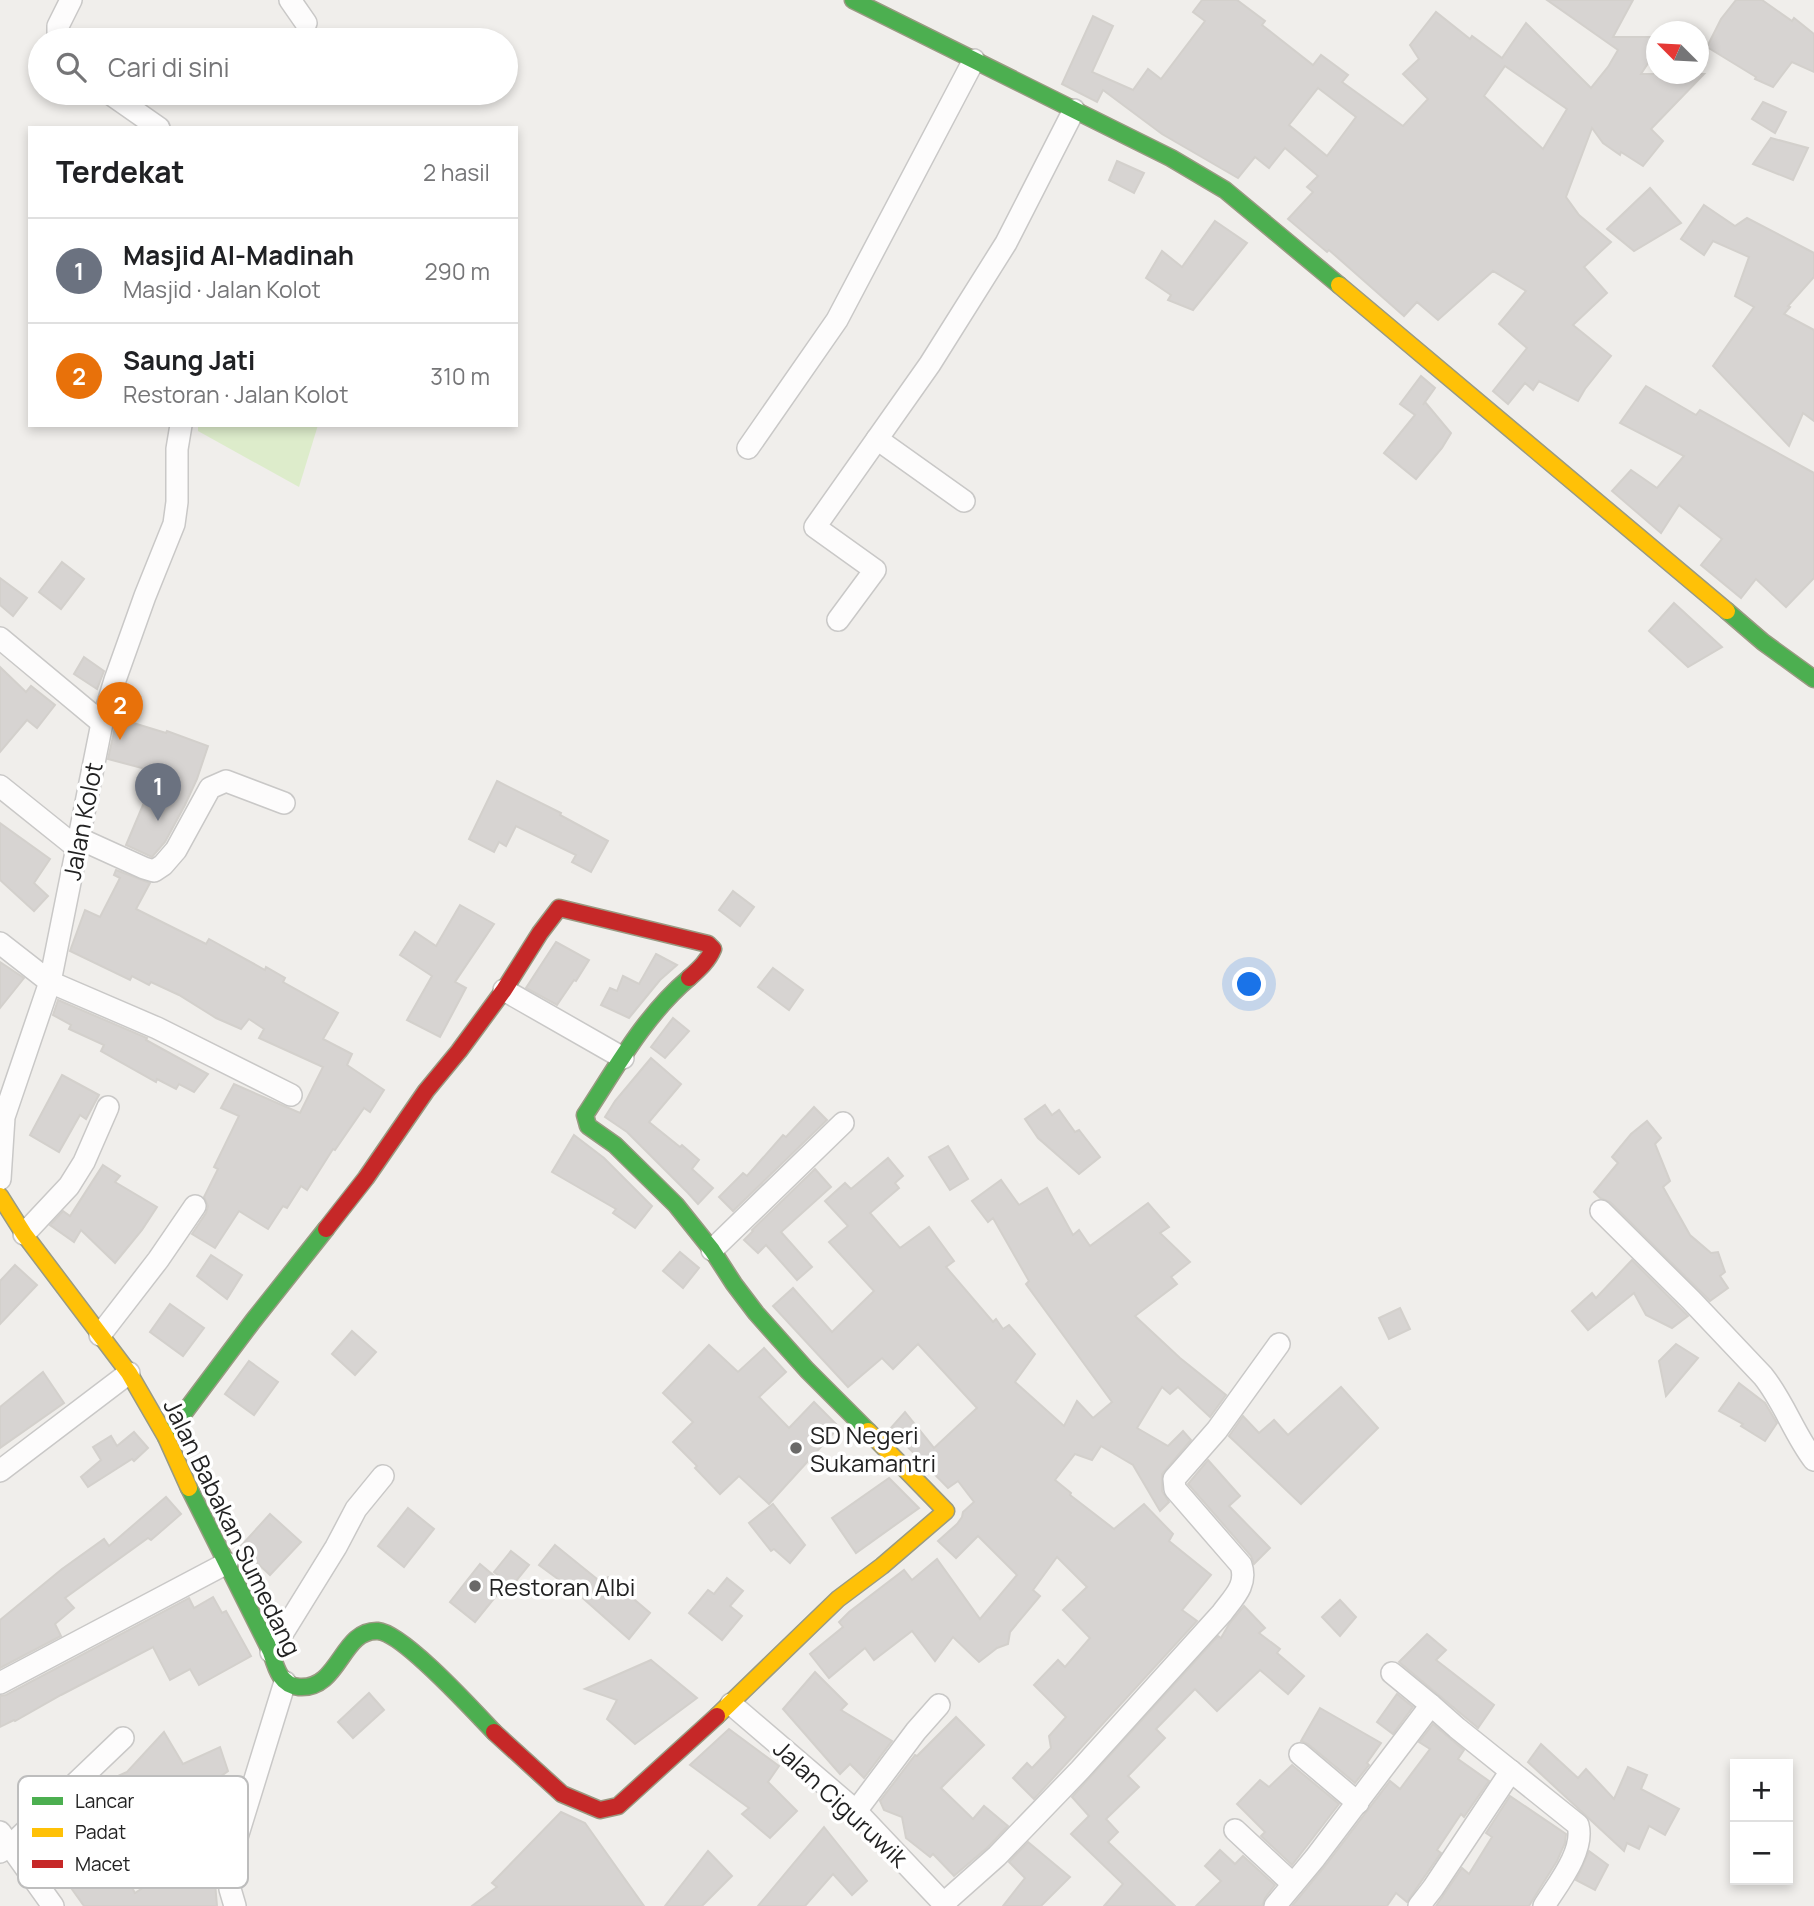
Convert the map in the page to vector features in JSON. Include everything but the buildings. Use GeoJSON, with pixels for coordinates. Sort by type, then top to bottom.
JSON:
{"type":"FeatureCollection","features":[{"type":"Feature","properties":{"kind":"street"},"geometry":{"type":"LineString","coordinates":[[58,28],[71,0]]}},
{"type":"Feature","properties":{"kind":"street"},"geometry":{"type":"LineString","coordinates":[[290,0],[306,23]]}},
{"type":"Feature","properties":{"kind":"street"},"geometry":{"type":"LineString","coordinates":[[853,0],[1171,158],[1225,190],[1763,642],[1814,679]]}},
{"type":"Feature","properties":{"kind":"street"},"geometry":{"type":"LineString","coordinates":[[748,448],[836,320],[974,60]]}},
{"type":"Feature","properties":{"kind":"street"},"geometry":{"type":"LineString","coordinates":[[125,105],[156,126]]}},
{"type":"Feature","properties":{"kind":"street"},"geometry":{"type":"LineString","coordinates":[[838,620],[875,570],[815,527],[930,364],[1006,243],[1074,110]]}},
{"type":"Feature","properties":{"kind":"street","name":"Jalan Kolot"},"geometry":{"type":"LineString","coordinates":[[0,1178],[2,1115],[50,982],[102,723],[145,596],[174,524],[177,502],[177,449],[181,427]]}},
{"type":"Feature","properties":{"kind":"street"},"geometry":{"type":"LineString","coordinates":[[877,439],[964,501]]}},
{"type":"Feature","properties":{"kind":"street"},"geometry":{"type":"LineString","coordinates":[[0,638],[102,723]]}},
{"type":"Feature","properties":{"kind":"street"},"geometry":{"type":"LineString","coordinates":[[0,786],[77,842],[154,871],[176,850],[210,788],[226,781],[284,803]]}},
{"type":"Feature","properties":{"kind":"street"},"geometry":{"type":"LineString","coordinates":[[166,1437],[366,1178],[426,1091],[504,990],[559,908],[708,944],[713,950],[710,959],[660,1007],[585,1115],[585,1120],[588,1126],[615,1145],[676,1205],[712,1250],[733,1284],[756,1313],[807,1370],[946,1511],[892,1558],[838,1599],[731,1704]]}},
{"type":"Feature","properties":{"kind":"street"},"geometry":{"type":"LineString","coordinates":[[0,943],[50,982],[157,1028],[291,1095]]}},
{"type":"Feature","properties":{"kind":"street"},"geometry":{"type":"LineString","coordinates":[[504,990],[623,1058]]}},
{"type":"Feature","properties":{"kind":"street"},"geometry":{"type":"LineString","coordinates":[[24,1234],[58,1199],[76,1175],[108,1107]]}},
{"type":"Feature","properties":{"kind":"street"},"geometry":{"type":"LineString","coordinates":[[712,1250],[843,1123]]}},
{"type":"Feature","properties":{"kind":"street","name":"Jalan Babakan Sumedang"},"geometry":{"type":"LineString","coordinates":[[0,1196],[24,1234],[128,1373],[166,1437],[285,1682],[302,1688],[320,1683],[357,1638],[371,1631],[384,1632],[429,1666],[510,1748],[562,1794],[600,1810],[618,1806],[731,1704]]}},
{"type":"Feature","properties":{"kind":"street"},"geometry":{"type":"LineString","coordinates":[[100,1335],[158,1260],[195,1206]]}},
{"type":"Feature","properties":{"kind":"street"},"geometry":{"type":"LineString","coordinates":[[1601,1210],[1763,1376],[1814,1461]]}},
{"type":"Feature","properties":{"kind":"street"},"geometry":{"type":"LineString","coordinates":[[945,1905],[997,1856],[1080,1770],[1222,1614],[1242,1586],[1244,1578],[1241,1565],[1175,1489],[1174,1479],[1217,1430],[1279,1344]]}},
{"type":"Feature","properties":{"kind":"street"},"geometry":{"type":"LineString","coordinates":[[0,1471],[128,1373]]}},
{"type":"Feature","properties":{"kind":"street"},"geometry":{"type":"LineString","coordinates":[[271,1653],[356,1509],[383,1476]]}},
{"type":"Feature","properties":{"kind":"street"},"geometry":{"type":"LineString","coordinates":[[0,1683],[227,1563]]}},
{"type":"Feature","properties":{"kind":"street"},"geometry":{"type":"LineString","coordinates":[[1392,1673],[1578,1825],[1579,1842],[1572,1859],[1544,1906]]}},
{"type":"Feature","properties":{"kind":"street"},"geometry":{"type":"LineString","coordinates":[[248,1802],[285,1682]]}},
{"type":"Feature","properties":{"kind":"street","name":"Jalan Ciguruwik"},"geometry":{"type":"LineString","coordinates":[[731,1704],[856,1811],[945,1905]]}},
{"type":"Feature","properties":{"kind":"street"},"geometry":{"type":"LineString","coordinates":[[856,1811],[939,1705]]}},
{"type":"Feature","properties":{"kind":"street"},"geometry":{"type":"LineString","coordinates":[[1275,1906],[1358,1803],[1431,1705]]}},
{"type":"Feature","properties":{"kind":"street"},"geometry":{"type":"LineString","coordinates":[[80,1776],[123,1738]]}},
{"type":"Feature","properties":{"kind":"street"},"geometry":{"type":"LineString","coordinates":[[1300,1754],[1358,1803]]}},
{"type":"Feature","properties":{"kind":"street"},"geometry":{"type":"LineString","coordinates":[[1419,1906],[1511,1771]]}},
{"type":"Feature","properties":{"kind":"street"},"geometry":{"type":"LineString","coordinates":[[18,1830],[3,1843],[18,1862]]}},
{"type":"Feature","properties":{"kind":"street"},"geometry":{"type":"LineString","coordinates":[[1235,1830],[1293,1884]]}},
{"type":"Feature","properties":{"kind":"street"},"geometry":{"type":"LineString","coordinates":[[39,1888],[53,1906]]}},
{"type":"Feature","properties":{"kind":"street"},"geometry":{"type":"LineString","coordinates":[[230,1888],[235,1906]]}},
{"type":"Feature","properties":{"kind":"green space"},"geometry":{"type":"Polygon","coordinates":[[[198,427],[317,427],[299,487],[198,431],[198,427]]]}},
{"type":"Feature","properties":{"kind":"traffic: fast"},"geometry":{"type":"LineString","coordinates":[[853,0],[1171,158],[1225,190],[1339,285]]}},
{"type":"Feature","properties":{"kind":"traffic: fast"},"geometry":{"type":"LineString","coordinates":[[1727,611],[1763,642],[1814,679]]}},
{"type":"Feature","properties":{"kind":"traffic: fast"},"geometry":{"type":"LineString","coordinates":[[689,978],[659,1008],[632,1043],[585,1115],[588,1126],[615,1145],[676,1205],[712,1250],[756,1313],[807,1370],[868,1431]]}},
{"type":"Feature","properties":{"kind":"traffic: fast"},"geometry":{"type":"LineString","coordinates":[[166,1437],[326,1229]]}},
{"type":"Feature","properties":{"kind":"traffic: fast"},"geometry":{"type":"LineString","coordinates":[[189,1488],[271,1652],[277,1670],[287,1683],[299,1687],[313,1685],[332,1670],[356,1639],[366,1633],[378,1631],[389,1635],[420,1658],[494,1732]]}},
{"type":"Feature","properties":{"kind":"traffic: slow"},"geometry":{"type":"LineString","coordinates":[[1339,285],[1727,611]]}},
{"type":"Feature","properties":{"kind":"traffic: slow"},"geometry":{"type":"LineString","coordinates":[[0,1196],[24,1234],[129,1373],[166,1437],[189,1488]]}},
{"type":"Feature","properties":{"kind":"traffic: slow"},"geometry":{"type":"LineString","coordinates":[[717,1716],[838,1599],[882,1566],[946,1511],[868,1431]]}},
{"type":"Feature","properties":{"kind":"traffic: jam"},"geometry":{"type":"LineString","coordinates":[[326,1229],[366,1178],[426,1091],[504,990],[559,908],[708,944],[713,949],[711,953],[689,978]]}},
{"type":"Feature","properties":{"kind":"traffic: jam"},"geometry":{"type":"LineString","coordinates":[[494,1732],[562,1794],[600,1810],[618,1806],[717,1716]]}},
{"type":"Feature","properties":{"kind":"place","name":"Saung Jati"},"geometry":{"type":"Point","coordinates":[120,740]}},
{"type":"Feature","properties":{"kind":"place","name":"Masjid Al-Madinah"},"geometry":{"type":"Point","coordinates":[158,821]}},
{"type":"Feature","properties":{"kind":"place","name":"SD Negeri Sukamantri"},"geometry":{"type":"Point","coordinates":[796,1448]}},
{"type":"Feature","properties":{"kind":"place","name":"Restoran Albi"},"geometry":{"type":"Point","coordinates":[475,1586]}}]}
